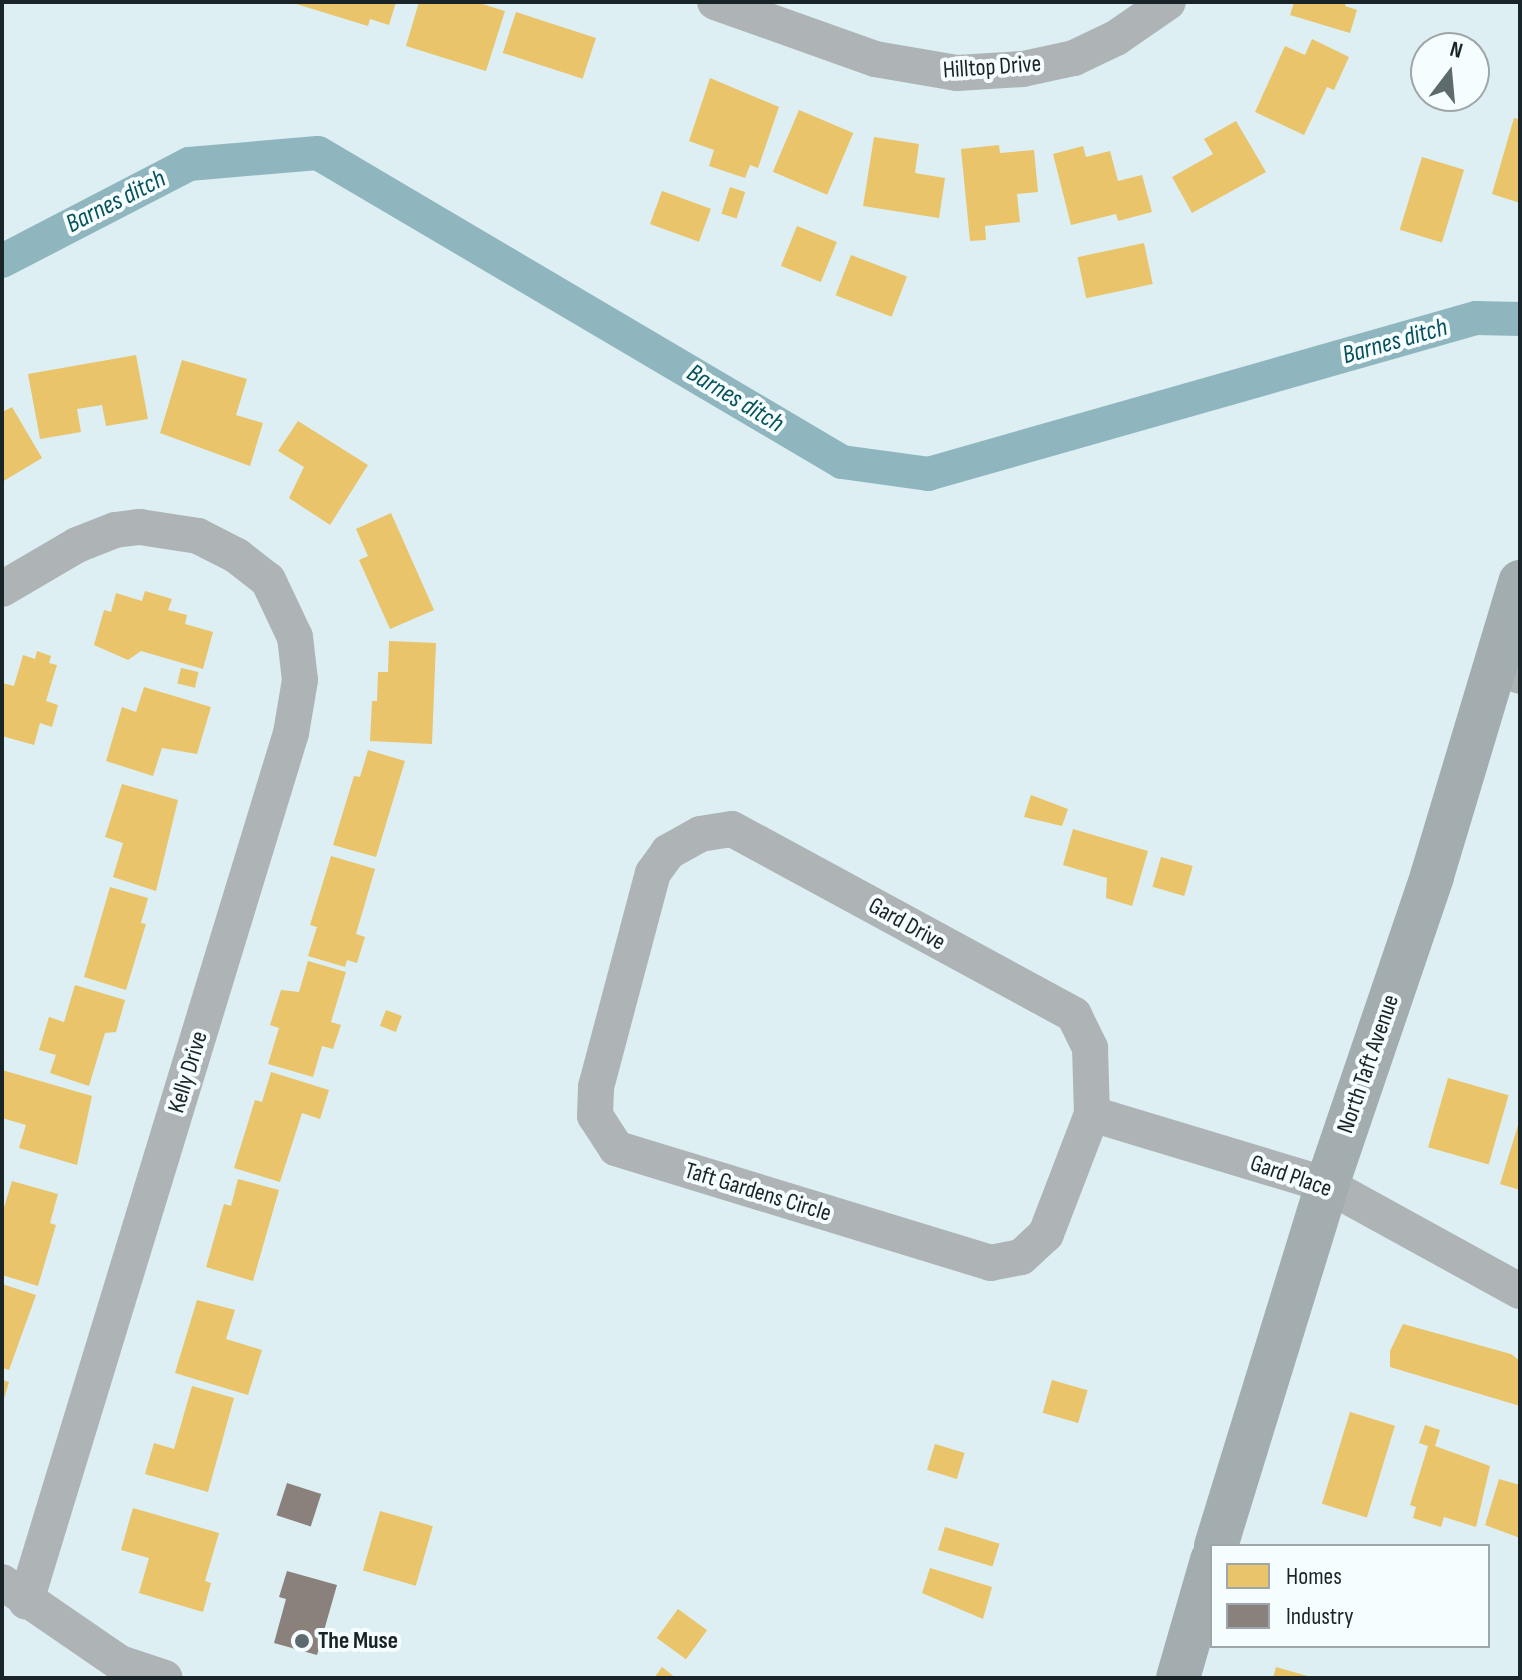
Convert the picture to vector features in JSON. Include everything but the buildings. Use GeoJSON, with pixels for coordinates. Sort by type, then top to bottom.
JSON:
{"type":"FeatureCollection","features":[{"type":"Feature","properties":{"kind":"main road","name":"North Taft Avenue"},"geometry":{"type":"LineString","coordinates":[[1217,1544],[1327,1185],[1432,876],[1506,672],[1520,582]]}},
{"type":"Feature","properties":{"kind":"main road"},"geometry":{"type":"LineString","coordinates":[[1178,1678],[1210,1569]]}},
{"type":"Feature","properties":{"kind":"street","name":"Hilltop Drive"},"geometry":{"type":"LineString","coordinates":[[715,2],[875,59],[957,73],[1023,69],[1074,58],[1116,38],[1168,2]]}},
{"type":"Feature","properties":{"kind":"street","name":"Kelly Drive"},"geometry":{"type":"LineString","coordinates":[[2,589],[77,545],[115,530],[176,531],[237,556],[268,580],[295,637],[300,680],[291,733],[14,1592]]}},
{"type":"Feature","properties":{"kind":"street","name":"Gard Drive"},"geometry":{"type":"LineString","coordinates":[[653,873],[668,852],[700,834],[732,829],[1074,1015],[1090,1048],[1092,1114]]}},
{"type":"Feature","properties":{"kind":"street","name":"Taft Gardens Circle"},"geometry":{"type":"LineString","coordinates":[[653,873],[596,1087],[595,1116],[616,1148],[991,1263],[1021,1257],[1046,1234],[1092,1114]]}},
{"type":"Feature","properties":{"kind":"street","name":"Gard Place"},"geometry":{"type":"LineString","coordinates":[[1092,1114],[1327,1185],[1520,1291]]}},
{"type":"Feature","properties":{"kind":"street"},"geometry":{"type":"LineString","coordinates":[[14,1592],[120,1663],[165,1678]]}},
{"type":"Feature","properties":{"kind":"waterway","name":"Barnes ditch"},"geometry":{"type":"LineString","coordinates":[[2,261],[189,164],[318,153],[842,462],[928,474],[1476,318],[1520,319]]}},
{"type":"Feature","properties":{"kind":"place","name":"The Muse"},"geometry":{"type":"Point","coordinates":[302,1641]}}]}
